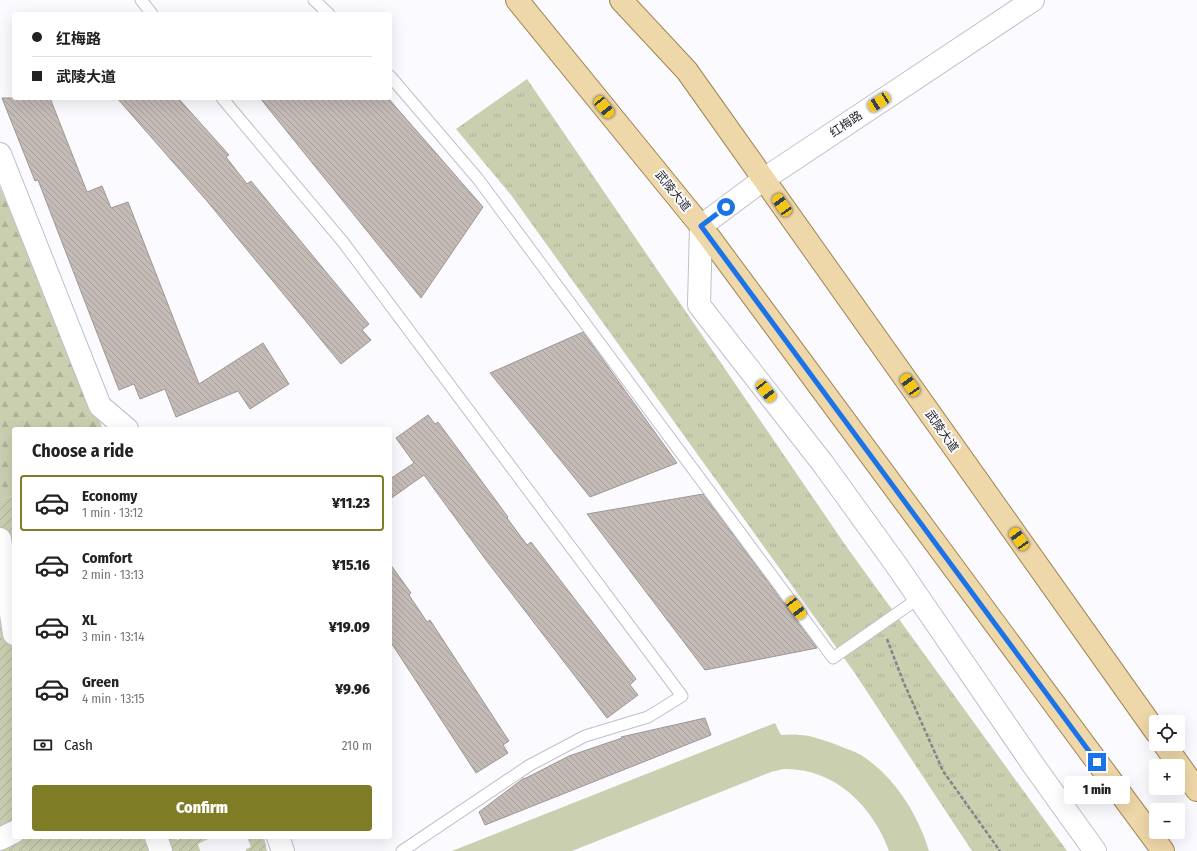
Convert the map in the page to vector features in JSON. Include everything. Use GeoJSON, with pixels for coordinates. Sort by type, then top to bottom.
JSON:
{"type":"FeatureCollection","features":[{"type":"Feature","properties":{"kind":"main road","name":"武陵大道"},"geometry":{"type":"LineString","coordinates":[[517,0],[701,226],[1163,851]]}},
{"type":"Feature","properties":{"kind":"main road","name":"武陵大道"},"geometry":{"type":"LineString","coordinates":[[621,0],[686,71],[1149,722]]}},
{"type":"Feature","properties":{"kind":"main road"},"geometry":{"type":"LineString","coordinates":[[1169,751],[1197,790]]}},
{"type":"Feature","properties":{"kind":"street","name":"红梅路"},"geometry":{"type":"LineString","coordinates":[[701,226],[764,179],[1034,0]]}},
{"type":"Feature","properties":{"kind":"street"},"geometry":{"type":"LineString","coordinates":[[0,154],[100,406],[125,427]]}},
{"type":"Feature","properties":{"kind":"street"},"geometry":{"type":"LineString","coordinates":[[701,226],[699,304],[824,465],[919,598],[1034,766],[1095,851]]}},
{"type":"Feature","properties":{"kind":"street"},"geometry":{"type":"LineString","coordinates":[[0,539],[12,620]]}},
{"type":"Feature","properties":{"kind":"street"},"geometry":{"type":"LineString","coordinates":[[0,840],[12,833]]}},
{"type":"Feature","properties":{"kind":"street"},"geometry":{"type":"LineString","coordinates":[[157,839],[161,851]]}},
{"type":"Feature","properties":{"kind":"street"},"geometry":{"type":"LineString","coordinates":[[279,839],[284,851]]}},
{"type":"Feature","properties":{"kind":"lane"},"geometry":{"type":"LineString","coordinates":[[141,0],[150,12]]}},
{"type":"Feature","properties":{"kind":"lane"},"geometry":{"type":"LineString","coordinates":[[314,0],[327,12]]}},
{"type":"Feature","properties":{"kind":"lane"},"geometry":{"type":"LineString","coordinates":[[392,78],[478,179],[833,658],[919,598]]}},
{"type":"Feature","properties":{"kind":"lane"},"geometry":{"type":"LineString","coordinates":[[224,100],[343,242],[682,696],[648,717],[585,736],[530,765],[402,851]]}},
{"type":"Feature","properties":{"kind":"path"},"geometry":{"type":"LineString","coordinates":[[882,624],[903,681],[943,771],[1000,851]]}},
{"type":"Feature","properties":{"kind":"green space"},"geometry":{"type":"Polygon","coordinates":[[[527,79],[846,546],[1067,851],[972,851],[854,672],[511,195],[456,129],[527,79]]]}},
{"type":"Feature","properties":{"kind":"green space"},"geometry":{"type":"Polygon","coordinates":[[[0,187],[102,427],[12,427],[12,496],[0,500],[0,187]]]}},
{"type":"Feature","properties":{"kind":"green space"},"geometry":{"type":"Polygon","coordinates":[[[12,496],[12,839],[208,839],[198,844],[200,851],[0,851],[0,500],[12,496]]]}},
{"type":"Feature","properties":{"kind":"green space"},"geometry":{"type":"Polygon","coordinates":[[[775,723],[781,735],[803,735],[832,743],[858,753],[873,764],[894,785],[903,797],[918,823],[929,851],[889,851],[873,820],[863,806],[850,794],[836,783],[821,776],[804,771],[786,769],[771,772],[572,851],[452,851],[775,723]]]}},
{"type":"Feature","properties":{"kind":"green space"},"geometry":{"type":"Polygon","coordinates":[[[248,839],[264,839],[267,851],[246,851],[246,849],[251,847],[248,839]]]}},
{"type":"Feature","properties":{"kind":"building"},"geometry":{"type":"Polygon","coordinates":[[[2,98],[12,98],[12,100],[51,100],[87,192],[102,186],[111,208],[128,202],[199,384],[263,343],[289,384],[250,409],[238,391],[176,417],[165,389],[140,399],[134,384],[119,390],[38,180],[35,181],[2,98]]]}},
{"type":"Feature","properties":{"kind":"building"},"geometry":{"type":"Polygon","coordinates":[[[119,100],[180,100],[229,155],[226,157],[247,184],[251,181],[369,324],[362,330],[371,340],[341,364],[207,201],[119,100]]]}},
{"type":"Feature","properties":{"kind":"building"},"geometry":{"type":"Polygon","coordinates":[[[262,100],[390,100],[483,207],[421,298],[262,100]]]}},
{"type":"Feature","properties":{"kind":"building"},"geometry":{"type":"Polygon","coordinates":[[[583,332],[677,463],[590,497],[490,373],[583,332]]]}},
{"type":"Feature","properties":{"kind":"building"},"geometry":{"type":"Polygon","coordinates":[[[428,415],[435,424],[438,422],[527,545],[531,542],[636,679],[630,685],[638,695],[607,718],[486,560],[424,475],[392,498],[392,478],[414,463],[396,438],[428,415]]]}},
{"type":"Feature","properties":{"kind":"building"},"geometry":{"type":"Polygon","coordinates":[[[703,494],[817,648],[705,670],[587,514],[703,494]]]}},
{"type":"Feature","properties":{"kind":"building"},"geometry":{"type":"Polygon","coordinates":[[[392,567],[411,593],[409,595],[427,622],[430,620],[509,741],[503,745],[508,753],[476,773],[392,644],[392,567]]]}},
{"type":"Feature","properties":{"kind":"building"},"geometry":{"type":"Polygon","coordinates":[[[705,718],[711,735],[485,825],[479,812],[524,778],[569,756],[622,738],[621,737],[705,718]]]}},
{"type":"Feature","properties":{"kind":"route"},"geometry":{"type":"LineString","coordinates":[[726,207],[701,226],[1097,762]]}}]}
